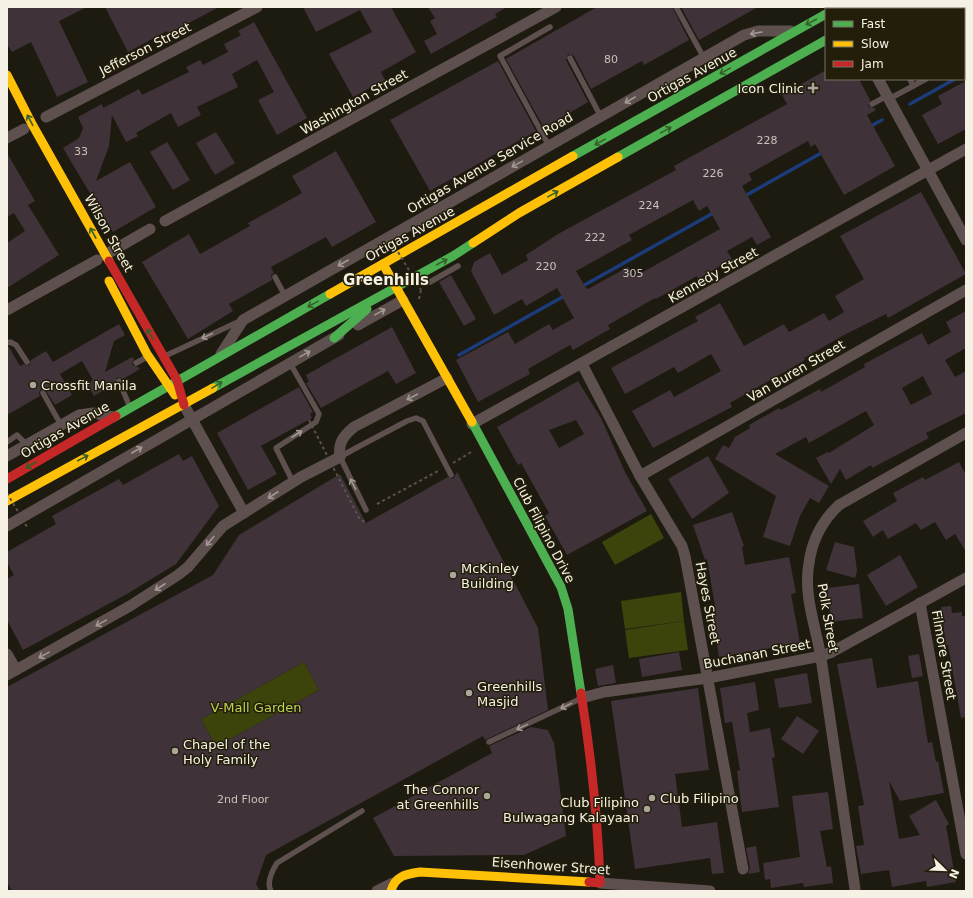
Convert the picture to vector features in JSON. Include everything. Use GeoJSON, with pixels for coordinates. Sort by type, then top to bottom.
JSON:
{"type":"FeatureCollection","features":[{"type":"Feature","properties":{"kind":"main road","name":"Ortigas Avenue"},"geometry":{"type":"LineString","coordinates":[[7,479],[167,385],[825,15]]}},
{"type":"Feature","properties":{"kind":"main road"},"geometry":{"type":"LineString","coordinates":[[7,501],[49,476],[184,405],[395,286],[453,256],[519,213],[825,41]]}},
{"type":"Feature","properties":{"kind":"main road","name":"Wilson Street"},"geometry":{"type":"LineString","coordinates":[[7,75],[148,356],[167,385],[184,405]]}},
{"type":"Feature","properties":{"kind":"main road","name":"Wilson Street"},"geometry":{"type":"LineString","coordinates":[[7,95],[66,205]]}},
{"type":"Feature","properties":{"kind":"main road","name":"Club Filipino Drive"},"geometry":{"type":"LineString","coordinates":[[383,264],[484,444],[561,587],[568,609],[592,763],[599,847],[600,883]]}},
{"type":"Feature","properties":{"kind":"main road","name":"Wilson Street"},"geometry":{"type":"LineString","coordinates":[[102,265],[177,380],[184,405]]}},
{"type":"Feature","properties":{"kind":"main road"},"geometry":{"type":"LineString","coordinates":[[334,338],[365,312],[371,300]]}},
{"type":"Feature","properties":{"kind":"main road","name":"Eisenhower Street"},"geometry":{"type":"LineString","coordinates":[[392,887],[400,876],[420,872],[600,883]]}},
{"type":"Feature","properties":{"kind":"street","name":"Jefferson Street"},"geometry":{"type":"LineString","coordinates":[[46,117],[258,7]]}},
{"type":"Feature","properties":{"kind":"street","name":"Washington Street"},"geometry":{"type":"LineString","coordinates":[[165,221],[556,7]]}},
{"type":"Feature","properties":{"kind":"street","name":"Ortigas Avenue Service Road"},"geometry":{"type":"LineString","coordinates":[[220,356],[225,345],[242,320],[744,35],[758,31],[795,31]]}},
{"type":"Feature","properties":{"kind":"street"},"geometry":{"type":"LineString","coordinates":[[879,80],[966,240]]}},
{"type":"Feature","properties":{"kind":"street"},"geometry":{"type":"LineString","coordinates":[[7,138],[24,129]]}},
{"type":"Feature","properties":{"kind":"street","name":"Kennedy Street"},"geometry":{"type":"LineString","coordinates":[[472,424],[966,149]]}},
{"type":"Feature","properties":{"kind":"street"},"geometry":{"type":"LineString","coordinates":[[7,310],[102,265],[150,229]]}},
{"type":"Feature","properties":{"kind":"street","name":"Van Buren Street"},"geometry":{"type":"LineString","coordinates":[[640,476],[966,290]]}},
{"type":"Feature","properties":{"kind":"street"},"geometry":{"type":"LineString","coordinates":[[7,526],[290,363],[403,300]]}},
{"type":"Feature","properties":{"kind":"street","name":"Hayes Street"},"geometry":{"type":"LineString","coordinates":[[582,364],[640,476],[682,546],[743,869]]}},
{"type":"Feature","properties":{"kind":"street"},"geometry":{"type":"LineString","coordinates":[[7,654],[12,673],[130,606],[188,567],[223,526],[293,482],[340,458],[339,446],[342,439],[354,427],[446,378]]}},
{"type":"Feature","properties":{"kind":"street","name":"Wilson Street"},"geometry":{"type":"LineString","coordinates":[[184,405],[244,513]]}},
{"type":"Feature","properties":{"kind":"street"},"geometry":{"type":"LineString","coordinates":[[7,456],[79,415],[93,413],[113,417]]}},
{"type":"Feature","properties":{"kind":"street","name":"Polk Street"},"geometry":{"type":"LineString","coordinates":[[855,889],[821,656],[807,587],[809,563],[813,546],[827,516],[839,505],[966,433]]}},
{"type":"Feature","properties":{"kind":"street","name":"Buchanan Street"},"geometry":{"type":"LineString","coordinates":[[582,698],[604,692],[708,678],[821,656],[832,652],[966,578]]}},
{"type":"Feature","properties":{"kind":"street","name":"Filmore Street"},"geometry":{"type":"LineString","coordinates":[[920,603],[966,854]]}},
{"type":"Feature","properties":{"kind":"street","name":"Eisenhower Street"},"geometry":{"type":"LineString","coordinates":[[600,883],[710,891]]}},
{"type":"Feature","properties":{"kind":"street"},"geometry":{"type":"LineString","coordinates":[[377,891],[392,887]]}},
{"type":"Feature","properties":{"kind":"lane"},"geometry":{"type":"LineString","coordinates":[[676,7],[704,58]]}},
{"type":"Feature","properties":{"kind":"lane"},"geometry":{"type":"LineString","coordinates":[[549,146],[500,56],[550,27]]}},
{"type":"Feature","properties":{"kind":"lane"},"geometry":{"type":"LineString","coordinates":[[570,58],[601,117]]}},
{"type":"Feature","properties":{"kind":"lane"},"geometry":{"type":"LineString","coordinates":[[911,80],[914,86]]}},
{"type":"Feature","properties":{"kind":"lane"},"geometry":{"type":"LineString","coordinates":[[872,104],[888,98],[924,80]]}},
{"type":"Feature","properties":{"kind":"lane"},"geometry":{"type":"LineString","coordinates":[[430,282],[458,266]]}},
{"type":"Feature","properties":{"kind":"lane"},"geometry":{"type":"LineString","coordinates":[[275,277],[285,296]]}},
{"type":"Feature","properties":{"kind":"lane"},"geometry":{"type":"LineString","coordinates":[[163,357],[242,320]]}},
{"type":"Feature","properties":{"kind":"lane"},"geometry":{"type":"LineString","coordinates":[[7,343],[10,342],[16,345],[27,362]]}},
{"type":"Feature","properties":{"kind":"lane"},"geometry":{"type":"LineString","coordinates":[[136,363],[148,356]]}},
{"type":"Feature","properties":{"kind":"lane"},"geometry":{"type":"LineString","coordinates":[[290,363],[319,414],[316,422],[276,448],[293,482]]}},
{"type":"Feature","properties":{"kind":"lane"},"geometry":{"type":"LineString","coordinates":[[119,382],[130,407]]}},
{"type":"Feature","properties":{"kind":"lane"},"geometry":{"type":"LineString","coordinates":[[43,393],[61,425]]}},
{"type":"Feature","properties":{"kind":"lane"},"geometry":{"type":"LineString","coordinates":[[366,510],[340,458],[407,421],[416,418],[423,421],[451,475]]}},
{"type":"Feature","properties":{"kind":"lane"},"geometry":{"type":"LineString","coordinates":[[7,442],[18,435],[27,445]]}},
{"type":"Feature","properties":{"kind":"lane"},"geometry":{"type":"LineString","coordinates":[[489,742],[582,698]]}},
{"type":"Feature","properties":{"kind":"lane"},"geometry":{"type":"LineString","coordinates":[[271,891],[268,887],[271,874],[276,863],[362,811]]}},
{"type":"Feature","properties":{"kind":"path"},"geometry":{"type":"LineString","coordinates":[[394,247],[421,290],[418,297],[421,303]]}},
{"type":"Feature","properties":{"kind":"path"},"geometry":{"type":"LineString","coordinates":[[309,420],[360,520],[366,522]]}},
{"type":"Feature","properties":{"kind":"path"},"geometry":{"type":"LineString","coordinates":[[450,464],[484,444]]}},
{"type":"Feature","properties":{"kind":"path"},"geometry":{"type":"LineString","coordinates":[[377,504],[444,468]]}},
{"type":"Feature","properties":{"kind":"path"},"geometry":{"type":"LineString","coordinates":[[7,493],[27,527]]}},
{"type":"Feature","properties":{"kind":"green space"},"geometry":{"type":"Polygon","coordinates":[[[651,514],[664,538],[615,565],[602,542],[651,514]]]}},
{"type":"Feature","properties":{"kind":"green space"},"geometry":{"type":"Polygon","coordinates":[[[681,592],[684,621],[625,629],[621,601],[681,592]]]}},
{"type":"Feature","properties":{"kind":"green space"},"geometry":{"type":"Polygon","coordinates":[[[684,621],[688,650],[629,658],[625,630],[684,621]]]}},
{"type":"Feature","properties":{"kind":"green space","name":"V-Mall Garden"},"geometry":{"type":"Polygon","coordinates":[[[304,662],[319,690],[216,747],[201,719],[304,662]]]}},
{"type":"Feature","properties":{"kind":"building"},"geometry":{"type":"Polygon","coordinates":[[[7,7],[87,7],[59,21],[88,82],[57,97],[31,42],[12,52],[7,44],[7,7]]]}},
{"type":"Feature","properties":{"kind":"building"},"geometry":{"type":"Polygon","coordinates":[[[105,7],[219,7],[168,34],[167,31],[128,52],[105,7]]]}},
{"type":"Feature","properties":{"kind":"building"},"geometry":{"type":"Polygon","coordinates":[[[303,7],[391,7],[416,52],[381,72],[385,80],[353,97],[329,54],[372,32],[360,10],[316,32],[303,7]]]}},
{"type":"Feature","properties":{"kind":"building"},"geometry":{"type":"Polygon","coordinates":[[[428,7],[507,7],[495,14],[497,17],[431,54],[424,41],[437,34],[430,21],[435,18],[428,7]]]}},
{"type":"Feature","properties":{"kind":"building"},"geometry":{"type":"Polygon","coordinates":[[[597,7],[672,7],[689,40],[644,65],[642,61],[591,89],[574,56],[568,54],[566,60],[588,102],[544,128],[506,59],[597,7]]]}},
{"type":"Feature","properties":{"kind":"building"},"geometry":{"type":"Polygon","coordinates":[[[681,7],[758,7],[699,40],[681,7]]]}},
{"type":"Feature","properties":{"kind":"building"},"geometry":{"type":"Polygon","coordinates":[[[254,22],[307,118],[277,135],[258,100],[274,92],[257,60],[232,74],[238,87],[197,107],[201,115],[178,127],[171,113],[136,133],[138,136],[126,142],[112,115],[109,146],[96,181],[130,162],[156,207],[113,232],[63,148],[79,138],[83,128],[78,117],[102,104],[103,108],[139,89],[142,95],[189,72],[186,67],[200,60],[203,65],[228,52],[224,44],[241,35],[238,31],[254,22]]]}},
{"type":"Feature","properties":{"kind":"building"},"geometry":{"type":"Polygon","coordinates":[[[498,61],[536,131],[430,191],[390,120],[498,61]]]}},
{"type":"Feature","properties":{"kind":"building"},"geometry":{"type":"Polygon","coordinates":[[[825,71],[825,80],[860,80],[870,100],[868,106],[876,110],[867,115],[895,166],[844,195],[815,144],[811,147],[808,141],[749,174],[752,180],[742,186],[771,237],[757,245],[752,237],[727,251],[732,259],[698,279],[697,276],[656,299],[655,298],[608,325],[610,329],[573,350],[570,345],[528,369],[530,374],[478,402],[456,360],[508,332],[515,344],[549,324],[553,330],[574,318],[557,288],[526,306],[522,299],[494,315],[471,271],[474,262],[490,253],[502,275],[528,260],[526,255],[558,234],[676,170],[674,166],[787,104],[782,95],[825,71]],[[693,200],[629,235],[632,240],[576,271],[588,289],[628,267],[634,277],[720,229],[707,206],[699,211],[693,200]]]}},
{"type":"Feature","properties":{"kind":"building"},"geometry":{"type":"Polygon","coordinates":[[[966,81],[966,129],[938,144],[922,115],[942,104],[938,96],[966,81]]]}},
{"type":"Feature","properties":{"kind":"building"},"geometry":{"type":"Polygon","coordinates":[[[216,132],[235,163],[215,175],[196,143],[216,132]]]}},
{"type":"Feature","properties":{"kind":"building"},"geometry":{"type":"Polygon","coordinates":[[[167,142],[190,180],[173,190],[150,152],[167,142]]]}},
{"type":"Feature","properties":{"kind":"building"},"geometry":{"type":"Polygon","coordinates":[[[336,151],[376,222],[332,247],[326,237],[271,267],[274,273],[271,275],[272,280],[229,304],[233,311],[188,339],[142,262],[189,234],[200,254],[250,226],[248,223],[302,193],[292,176],[336,151]]]}},
{"type":"Feature","properties":{"kind":"building"},"geometry":{"type":"Polygon","coordinates":[[[7,153],[35,201],[28,205],[59,255],[7,288],[7,243],[25,231],[14,213],[7,217],[7,153]]]}},
{"type":"Feature","properties":{"kind":"building"},"geometry":{"type":"Polygon","coordinates":[[[921,192],[966,274],[888,318],[886,314],[846,334],[804,358],[805,360],[730,403],[732,407],[653,448],[632,411],[670,390],[674,397],[721,371],[711,354],[678,373],[674,367],[625,394],[611,368],[698,321],[695,317],[720,303],[744,346],[784,324],[789,332],[824,313],[829,321],[844,312],[835,296],[864,279],[840,236],[921,192]]]}},
{"type":"Feature","properties":{"kind":"building"},"geometry":{"type":"Polygon","coordinates":[[[451,275],[476,319],[464,326],[439,282],[451,275]]]}},
{"type":"Feature","properties":{"kind":"building"},"geometry":{"type":"Polygon","coordinates":[[[966,311],[966,348],[945,360],[955,377],[966,371],[966,413],[926,433],[929,438],[872,468],[871,465],[846,480],[840,469],[831,484],[816,458],[828,452],[829,453],[874,425],[866,411],[809,443],[806,437],[775,454],[829,486],[819,503],[810,498],[800,516],[790,546],[763,537],[776,496],[715,459],[723,445],[729,448],[735,437],[750,428],[749,425],[779,408],[781,410],[820,389],[821,392],[865,367],[864,364],[922,333],[928,345],[951,332],[946,322],[966,311]],[[923,376],[902,388],[911,405],[932,394],[923,376]]]}},
{"type":"Feature","properties":{"kind":"building"},"geometry":{"type":"Polygon","coordinates":[[[119,324],[125,335],[114,341],[105,372],[132,357],[134,359],[132,365],[140,369],[123,379],[117,377],[115,383],[94,396],[87,383],[93,380],[82,361],[60,374],[72,395],[55,405],[46,391],[41,389],[39,393],[40,396],[7,415],[7,347],[9,347],[20,366],[24,364],[29,366],[31,360],[46,351],[53,362],[119,324]]]}},
{"type":"Feature","properties":{"kind":"building"},"geometry":{"type":"Polygon","coordinates":[[[392,327],[416,373],[396,384],[388,371],[321,408],[306,383],[309,382],[306,375],[392,327]]]}},
{"type":"Feature","properties":{"kind":"building"},"geometry":{"type":"Polygon","coordinates":[[[578,381],[601,418],[625,472],[647,511],[567,555],[545,516],[549,513],[521,463],[518,465],[497,427],[578,381]],[[576,420],[549,430],[559,448],[584,434],[576,420]]]}},
{"type":"Feature","properties":{"kind":"building"},"geometry":{"type":"Polygon","coordinates":[[[299,387],[313,412],[310,414],[312,418],[261,446],[277,474],[248,490],[217,433],[299,387]]]}},
{"type":"Feature","properties":{"kind":"building"},"geometry":{"type":"Polygon","coordinates":[[[179,454],[183,461],[192,456],[219,506],[176,564],[127,594],[23,650],[7,620],[7,579],[14,575],[7,562],[7,552],[56,524],[52,516],[119,479],[123,485],[179,454]]]}},
{"type":"Feature","properties":{"kind":"building"},"geometry":{"type":"Polygon","coordinates":[[[708,456],[729,493],[692,519],[668,479],[708,456]]]}},
{"type":"Feature","properties":{"kind":"building"},"geometry":{"type":"Polygon","coordinates":[[[959,462],[966,475],[966,552],[955,534],[946,540],[935,522],[921,530],[916,523],[888,539],[883,530],[873,537],[863,521],[897,501],[893,493],[923,477],[925,480],[959,462]]]}},
{"type":"Feature","properties":{"kind":"building"},"geometry":{"type":"Polygon","coordinates":[[[457,472],[538,628],[548,710],[485,740],[483,736],[266,855],[256,884],[260,891],[12,891],[7,882],[7,687],[213,575],[239,535],[340,474],[366,523],[448,477],[453,479],[457,472]],[[304,662],[201,719],[216,747],[319,690],[304,662]]]}},
{"type":"Feature","properties":{"kind":"building"},"geometry":{"type":"Polygon","coordinates":[[[732,512],[744,546],[742,547],[745,565],[789,557],[796,593],[791,594],[800,643],[719,657],[712,613],[716,612],[707,559],[705,560],[693,525],[732,512]]]}},
{"type":"Feature","properties":{"kind":"building"},"geometry":{"type":"Polygon","coordinates":[[[835,542],[854,547],[857,571],[855,578],[826,570],[835,542]]]}},
{"type":"Feature","properties":{"kind":"building"},"geometry":{"type":"Polygon","coordinates":[[[900,555],[918,587],[886,606],[867,575],[900,555]]]}},
{"type":"Feature","properties":{"kind":"building"},"geometry":{"type":"Polygon","coordinates":[[[859,584],[863,618],[831,622],[827,588],[859,584]]]}},
{"type":"Feature","properties":{"kind":"building"},"geometry":{"type":"Polygon","coordinates":[[[951,606],[952,613],[962,612],[962,616],[966,616],[966,717],[961,718],[948,645],[946,645],[941,607],[951,606]]]}},
{"type":"Feature","properties":{"kind":"building"},"geometry":{"type":"Polygon","coordinates":[[[679,652],[682,670],[642,677],[639,659],[679,652]]]}},
{"type":"Feature","properties":{"kind":"building"},"geometry":{"type":"Polygon","coordinates":[[[919,654],[923,676],[912,678],[908,656],[919,654]]]}},
{"type":"Feature","properties":{"kind":"building"},"geometry":{"type":"Polygon","coordinates":[[[872,658],[877,688],[918,681],[928,743],[932,742],[936,762],[938,761],[944,793],[900,801],[889,781],[899,839],[920,835],[909,816],[936,800],[949,824],[946,826],[956,882],[927,887],[926,881],[892,887],[889,870],[861,874],[856,846],[864,845],[858,806],[864,805],[837,664],[872,658]]]}},
{"type":"Feature","properties":{"kind":"building"},"geometry":{"type":"Polygon","coordinates":[[[613,665],[616,683],[598,686],[595,669],[613,665]]]}},
{"type":"Feature","properties":{"kind":"building"},"geometry":{"type":"Polygon","coordinates":[[[807,673],[812,703],[779,708],[774,679],[807,673]]]}},
{"type":"Feature","properties":{"kind":"building"},"geometry":{"type":"Polygon","coordinates":[[[755,682],[759,710],[747,713],[750,732],[770,728],[775,757],[772,758],[779,807],[742,812],[737,771],[740,770],[732,722],[725,723],[720,688],[755,682]]]}},
{"type":"Feature","properties":{"kind":"building","name":"Club Filipino"},"geometry":{"type":"Polygon","coordinates":[[[698,688],[709,770],[675,774],[682,827],[717,822],[724,873],[712,874],[710,858],[635,869],[611,701],[698,688]]]}},
{"type":"Feature","properties":{"kind":"building"},"geometry":{"type":"Polygon","coordinates":[[[797,716],[819,731],[803,754],[781,739],[797,716]]]}},
{"type":"Feature","properties":{"kind":"building","name":"The Connor at Greenhills"},"geometry":{"type":"Polygon","coordinates":[[[531,727],[548,730],[554,743],[566,836],[524,855],[394,856],[373,818],[492,753],[489,746],[531,727]]]}},
{"type":"Feature","properties":{"kind":"building"},"geometry":{"type":"Polygon","coordinates":[[[828,792],[833,829],[820,831],[827,867],[831,866],[833,883],[804,887],[803,883],[771,888],[770,879],[765,880],[763,863],[800,857],[792,796],[828,792]]]}},
{"type":"Feature","properties":{"kind":"building"},"geometry":{"type":"Polygon","coordinates":[[[756,846],[760,872],[748,874],[750,868],[746,848],[756,846]]]}},
{"type":"Feature","properties":{"kind":"waterway"},"geometry":{"type":"LineString","coordinates":[[910,104],[953,80]]}},
{"type":"Feature","properties":{"kind":"waterway"},"geometry":{"type":"LineString","coordinates":[[869,127],[882,120]]}},
{"type":"Feature","properties":{"kind":"waterway"},"geometry":{"type":"LineString","coordinates":[[743,197],[823,152]]}},
{"type":"Feature","properties":{"kind":"waterway"},"geometry":{"type":"LineString","coordinates":[[581,287],[715,212]]}},
{"type":"Feature","properties":{"kind":"waterway"},"geometry":{"type":"LineString","coordinates":[[459,355],[566,295]]}},
{"type":"Feature","properties":{"kind":"traffic: fast"},"geometry":{"type":"LineString","coordinates":[[573,156],[825,15]]}},
{"type":"Feature","properties":{"kind":"traffic: fast"},"geometry":{"type":"LineString","coordinates":[[618,157],[825,41]]}},
{"type":"Feature","properties":{"kind":"traffic: fast"},"geometry":{"type":"LineString","coordinates":[[213,388],[453,256],[473,243]]}},
{"type":"Feature","properties":{"kind":"traffic: fast"},"geometry":{"type":"LineString","coordinates":[[116,416],[330,294]]}},
{"type":"Feature","properties":{"kind":"traffic: fast"},"geometry":{"type":"LineString","coordinates":[[334,338],[367,309]]}},
{"type":"Feature","properties":{"kind":"traffic: fast"},"geometry":{"type":"LineString","coordinates":[[472,422],[561,587],[568,609],[581,693]]}},
{"type":"Feature","properties":{"kind":"traffic: slow"},"geometry":{"type":"LineString","coordinates":[[7,75],[32,124],[109,261]]}},
{"type":"Feature","properties":{"kind":"traffic: slow"},"geometry":{"type":"LineString","coordinates":[[330,294],[573,156]]}},
{"type":"Feature","properties":{"kind":"traffic: slow"},"geometry":{"type":"LineString","coordinates":[[473,243],[519,213],[618,157]]}},
{"type":"Feature","properties":{"kind":"traffic: slow"},"geometry":{"type":"LineString","coordinates":[[383,264],[472,422]]}},
{"type":"Feature","properties":{"kind":"traffic: slow"},"geometry":{"type":"LineString","coordinates":[[109,281],[147,354],[175,395]]}},
{"type":"Feature","properties":{"kind":"traffic: slow"},"geometry":{"type":"LineString","coordinates":[[7,501],[213,388]]}},
{"type":"Feature","properties":{"kind":"traffic: slow"},"geometry":{"type":"LineString","coordinates":[[391,891],[398,879],[420,872],[589,882]]}},
{"type":"Feature","properties":{"kind":"traffic: jam"},"geometry":{"type":"LineString","coordinates":[[109,261],[177,380],[184,405]]}},
{"type":"Feature","properties":{"kind":"traffic: jam"},"geometry":{"type":"LineString","coordinates":[[7,479],[116,416]]}},
{"type":"Feature","properties":{"kind":"traffic: jam"},"geometry":{"type":"LineString","coordinates":[[581,693],[594,788],[600,883],[589,882]]}},
{"type":"Feature","properties":{"kind":"place","name":"Icon Clinic"},"geometry":{"type":"Point","coordinates":[813,88]}},
{"type":"Feature","properties":{"kind":"place","name":"Crossfit Manila"},"geometry":{"type":"Point","coordinates":[33,385]}},
{"type":"Feature","properties":{"kind":"place","name":"McKinley Building"},"geometry":{"type":"Point","coordinates":[453,575]}},
{"type":"Feature","properties":{"kind":"place","name":"Greenhills Masjid"},"geometry":{"type":"Point","coordinates":[469,693]}},
{"type":"Feature","properties":{"kind":"place","name":"Chapel of the Holy Family"},"geometry":{"type":"Point","coordinates":[175,751]}},
{"type":"Feature","properties":{"kind":"place","name":"The Connor at Greenhills"},"geometry":{"type":"Point","coordinates":[487,796]}},
{"type":"Feature","properties":{"kind":"place","name":"Club Filipino"},"geometry":{"type":"Point","coordinates":[652,798]}},
{"type":"Feature","properties":{"kind":"place","name":"Club Filipino Bulwagang Kalayaan"},"geometry":{"type":"Point","coordinates":[647,809]}},
{"type":"Feature","properties":{"kind":"district","name":"Greenhills"},"geometry":{"type":"Point","coordinates":[386,280]}}]}
